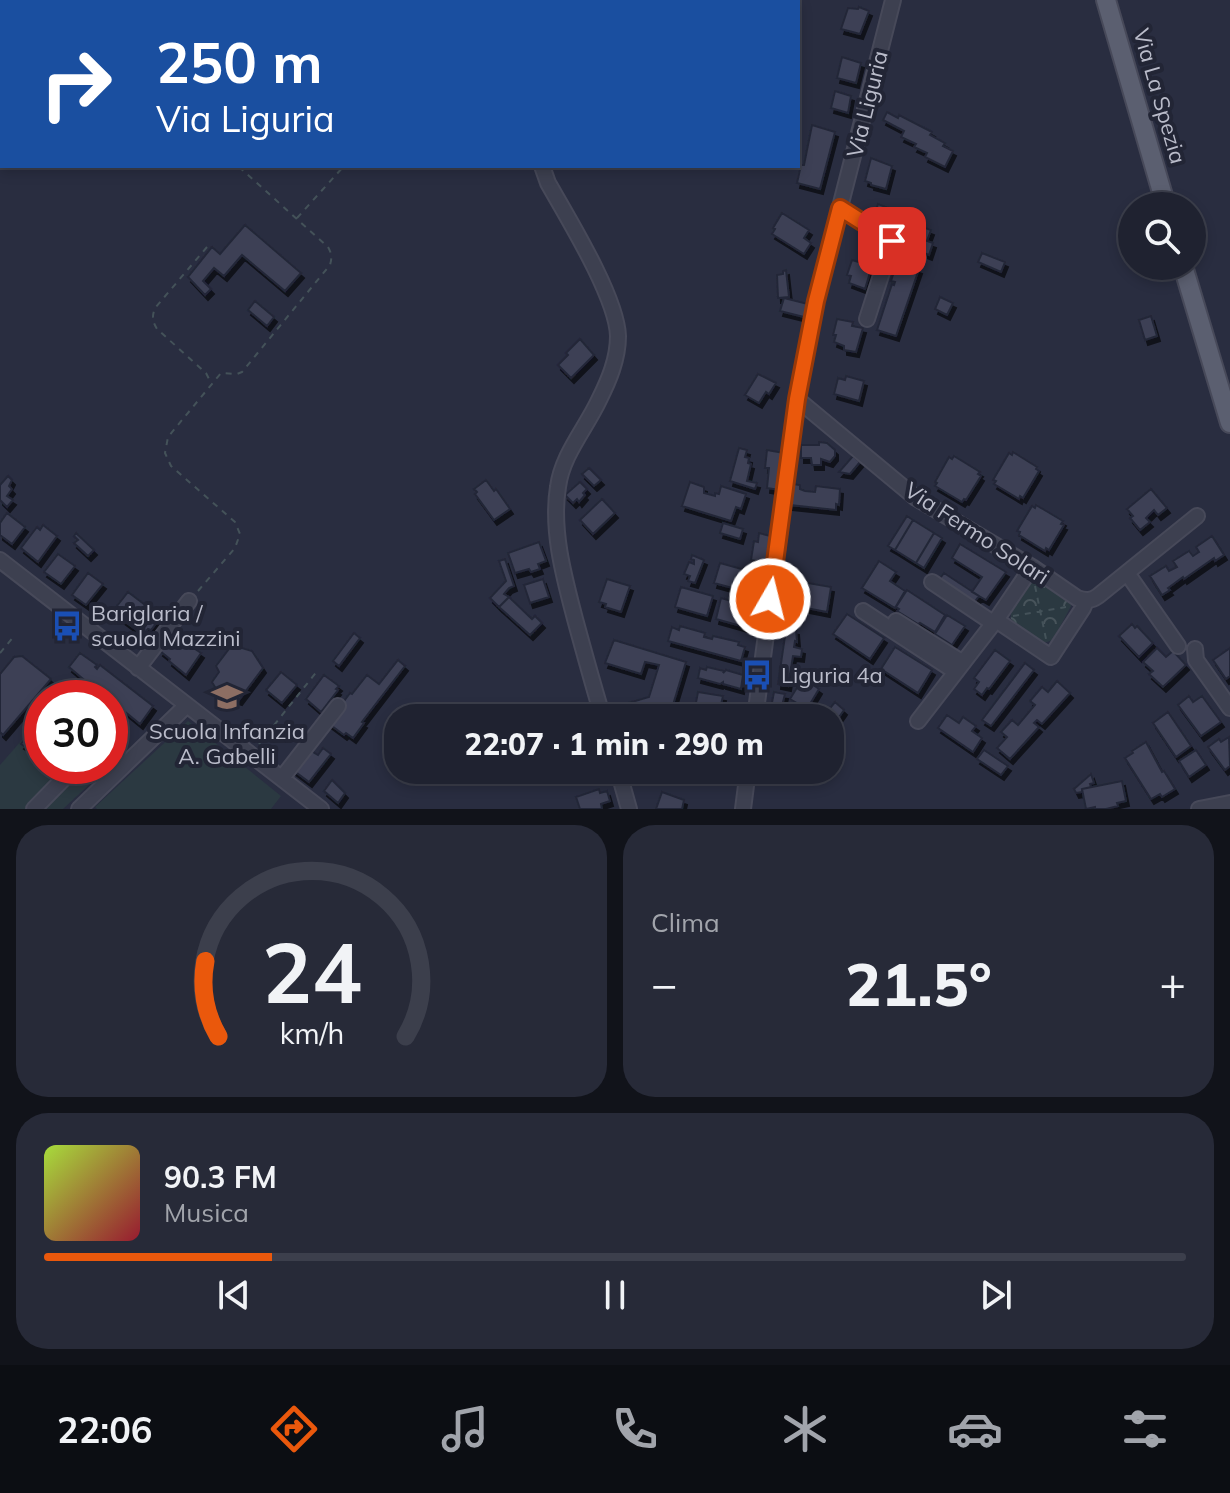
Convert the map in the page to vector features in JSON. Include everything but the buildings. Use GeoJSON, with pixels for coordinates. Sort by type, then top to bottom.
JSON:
{"type":"FeatureCollection","features":[{"type":"Feature","properties":{"kind":"main road","name":"Via La Spezia"},"geometry":{"type":"LineString","coordinates":[[1106,0],[1162,192]]}},
{"type":"Feature","properties":{"kind":"main road"},"geometry":{"type":"LineString","coordinates":[[1187,280],[1230,423]]}},
{"type":"Feature","properties":{"kind":"street","name":"Via Liguria"},"geometry":{"type":"LineString","coordinates":[[757,704],[797,399],[816,301],[893,0]]}},
{"type":"Feature","properties":{"kind":"street"},"geometry":{"type":"LineString","coordinates":[[543,168],[615,316],[618,335],[609,381],[566,460],[560,474],[557,500],[561,557],[599,704]]}},
{"type":"Feature","properties":{"kind":"street"},"geometry":{"type":"LineString","coordinates":[[840,208],[918,258]]}},
{"type":"Feature","properties":{"kind":"street"},"geometry":{"type":"LineString","coordinates":[[867,319],[892,241]]}},
{"type":"Feature","properties":{"kind":"street","name":"Via Fermo Solari"},"geometry":{"type":"LineString","coordinates":[[797,399],[916,498],[1033,574],[1086,601]]}},
{"type":"Feature","properties":{"kind":"street"},"geometry":{"type":"LineString","coordinates":[[932,582],[1000,620],[1051,657],[1086,601],[1093,600],[1197,516]]}},
{"type":"Feature","properties":{"kind":"street"},"geometry":{"type":"LineString","coordinates":[[0,560],[321,809]]}},
{"type":"Feature","properties":{"kind":"street"},"geometry":{"type":"LineString","coordinates":[[1127,573],[1178,646]]}},
{"type":"Feature","properties":{"kind":"street"},"geometry":{"type":"LineString","coordinates":[[918,721],[1033,574]]}},
{"type":"Feature","properties":{"kind":"street"},"geometry":{"type":"LineString","coordinates":[[138,668],[189,601]]}},
{"type":"Feature","properties":{"kind":"street"},"geometry":{"type":"LineString","coordinates":[[863,611],[960,668]]}},
{"type":"Feature","properties":{"kind":"street"},"geometry":{"type":"LineString","coordinates":[[890,617],[960,668]]}},
{"type":"Feature","properties":{"kind":"street"},"geometry":{"type":"LineString","coordinates":[[1195,649],[1196,660],[1230,708]]}},
{"type":"Feature","properties":{"kind":"street"},"geometry":{"type":"LineString","coordinates":[[128,755],[187,705]]}},
{"type":"Feature","properties":{"kind":"street"},"geometry":{"type":"LineString","coordinates":[[282,778],[338,706]]}},
{"type":"Feature","properties":{"kind":"street"},"geometry":{"type":"LineString","coordinates":[[34,809],[58,784]]}},
{"type":"Feature","properties":{"kind":"street"},"geometry":{"type":"LineString","coordinates":[[79,809],[99,784]]}},
{"type":"Feature","properties":{"kind":"street"},"geometry":{"type":"LineString","coordinates":[[622,784],[629,809]]}},
{"type":"Feature","properties":{"kind":"street"},"geometry":{"type":"LineString","coordinates":[[743,809],[746,784]]}},
{"type":"Feature","properties":{"kind":"street"},"geometry":{"type":"LineString","coordinates":[[1199,809],[1230,803]]}},
{"type":"Feature","properties":{"kind":"path"},"geometry":{"type":"LineString","coordinates":[[189,601],[235,548],[240,534],[235,522],[171,466],[165,453],[168,437],[221,373],[242,372],[330,265],[332,253],[240,168]]}},
{"type":"Feature","properties":{"kind":"path"},"geometry":{"type":"LineString","coordinates":[[297,219],[342,168]]}},
{"type":"Feature","properties":{"kind":"path"},"geometry":{"type":"LineString","coordinates":[[207,247],[152,315],[157,329],[206,373],[211,384]]}},
{"type":"Feature","properties":{"kind":"path"},"geometry":{"type":"LineString","coordinates":[[1033,574],[1047,642]]}},
{"type":"Feature","properties":{"kind":"path"},"geometry":{"type":"LineString","coordinates":[[1000,620],[1071,606]]}},
{"type":"Feature","properties":{"kind":"path"},"geometry":{"type":"LineString","coordinates":[[0,653],[15,635]]}},
{"type":"Feature","properties":{"kind":"path"},"geometry":{"type":"LineString","coordinates":[[251,755],[318,670]]}},
{"type":"Feature","properties":{"kind":"green space"},"geometry":{"type":"Polygon","coordinates":[[[1034,581],[1070,602],[1071,606],[1053,640],[1047,642],[1042,642],[1011,620],[1017,601],[1034,581]]]}},
{"type":"Feature","properties":{"kind":"green space"},"geometry":{"type":"Polygon","coordinates":[[[188,721],[281,796],[271,809],[95,807],[120,784],[128,784],[128,776],[188,721]]]}},
{"type":"Feature","properties":{"kind":"green space"},"geometry":{"type":"Polygon","coordinates":[[[24,738],[24,784],[90,784],[63,809],[0,809],[0,765],[24,738]]]}},
{"type":"Feature","properties":{"kind":"place","name":"Bariglaria / scuola Mazzini"},"geometry":{"type":"Point","coordinates":[67,626]}},
{"type":"Feature","properties":{"kind":"place","name":"Liguria 4a"},"geometry":{"type":"Point","coordinates":[757,675]}},
{"type":"Feature","properties":{"kind":"place","name":"Scuola Infanzia A. Gabelli"},"geometry":{"type":"Point","coordinates":[227,697]}},
{"type":"Feature","properties":{"kind":"route"},"geometry":{"type":"LineString","coordinates":[[770,599],[797,399],[816,301],[840,208],[892,241]]}}]}
